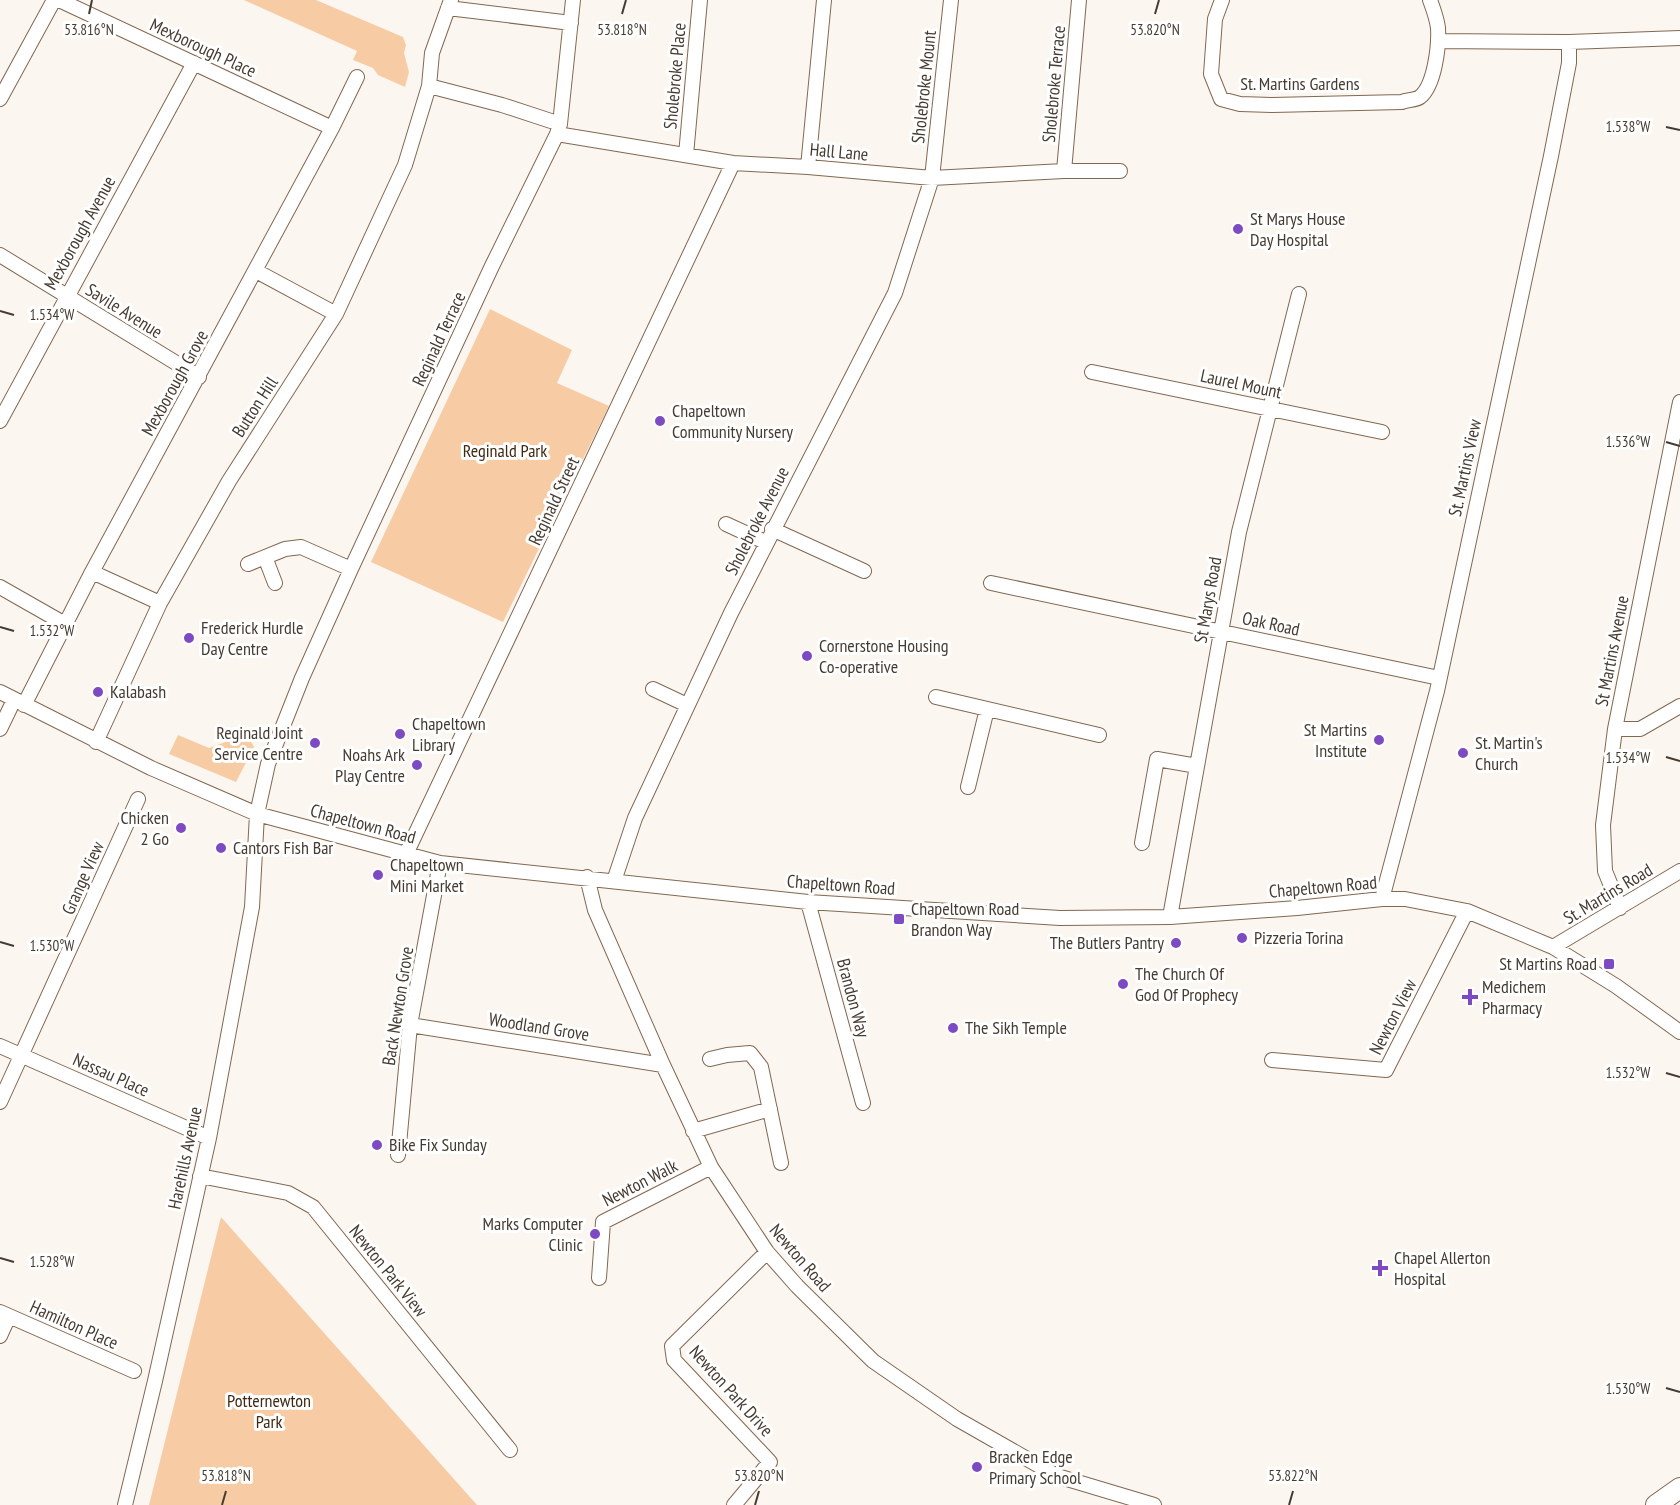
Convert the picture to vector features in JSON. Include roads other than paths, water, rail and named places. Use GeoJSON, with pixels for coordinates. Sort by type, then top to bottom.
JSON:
{"type":"FeatureCollection","features":[{"type":"Feature","properties":{"kind":"main road"},"geometry":{"type":"LineString","coordinates":[[1656,1505],[1680,1488]]}},
{"type":"Feature","properties":{"kind":"street"},"geometry":{"type":"LineString","coordinates":[[0,99],[54,0]]}},
{"type":"Feature","properties":{"kind":"street","name":"Mexborough Place"},"geometry":{"type":"LineString","coordinates":[[59,0],[332,128]]}},
{"type":"Feature","properties":{"kind":"street","name":"Reginald Terrace"},"geometry":{"type":"LineString","coordinates":[[257,814],[272,753],[302,678],[556,127],[573,0]]}},
{"type":"Feature","properties":{"kind":"street","name":"Sholebroke Place"},"geometry":{"type":"LineString","coordinates":[[687,155],[700,0]]}},
{"type":"Feature","properties":{"kind":"street"},"geometry":{"type":"LineString","coordinates":[[808,167],[824,0]]}},
{"type":"Feature","properties":{"kind":"street","name":"Sholebroke Mount"},"geometry":{"type":"LineString","coordinates":[[932,178],[951,0]]}},
{"type":"Feature","properties":{"kind":"street","name":"Sholebroke Terrace"},"geometry":{"type":"LineString","coordinates":[[1064,171],[1080,0]]}},
{"type":"Feature","properties":{"kind":"street","name":"St. Martins Gardens"},"geometry":{"type":"LineString","coordinates":[[1222,0],[1215,19],[1211,74],[1221,99],[1240,104],[1402,102],[1419,97],[1428,87],[1433,75],[1438,41],[1438,25],[1430,0]]}},
{"type":"Feature","properties":{"kind":"street"},"geometry":{"type":"LineString","coordinates":[[449,4],[571,24]]}},
{"type":"Feature","properties":{"kind":"street","name":"Button Hill"},"geometry":{"type":"LineString","coordinates":[[96,742],[160,603],[229,481],[336,314],[405,165],[429,86],[432,52],[449,4]]}},
{"type":"Feature","properties":{"kind":"street"},"geometry":{"type":"LineString","coordinates":[[1438,41],[1569,42],[1680,38]]}},
{"type":"Feature","properties":{"kind":"street","name":"St. Martins View"},"geometry":{"type":"LineString","coordinates":[[1382,899],[1437,691],[1551,156],[1569,63],[1569,42]]}},
{"type":"Feature","properties":{"kind":"street","name":"Mexborough Avenue"},"geometry":{"type":"LineString","coordinates":[[0,421],[194,63]]}},
{"type":"Feature","properties":{"kind":"street","name":"Mexborough Grove"},"geometry":{"type":"LineString","coordinates":[[0,729],[19,702],[64,624],[256,271],[357,77]]}},
{"type":"Feature","properties":{"kind":"street","name":"Hall Lane"},"geometry":{"type":"LineString","coordinates":[[429,86],[502,105],[556,127],[733,163],[932,178],[1064,171],[1120,171]]}},
{"type":"Feature","properties":{"kind":"street","name":"Reginald Street"},"geometry":{"type":"LineString","coordinates":[[406,855],[733,163]]}},
{"type":"Feature","properties":{"kind":"street","name":"Sholebroke Avenue"},"geometry":{"type":"LineString","coordinates":[[614,881],[635,818],[687,705],[772,529],[895,292],[932,178]]}},
{"type":"Feature","properties":{"kind":"street","name":"Savile Avenue"},"geometry":{"type":"LineString","coordinates":[[0,255],[199,377]]}},
{"type":"Feature","properties":{"kind":"street"},"geometry":{"type":"LineString","coordinates":[[256,271],[336,314]]}},
{"type":"Feature","properties":{"kind":"street","name":"St Marys Road"},"geometry":{"type":"LineString","coordinates":[[1170,917],[1239,532],[1299,294]]}},
{"type":"Feature","properties":{"kind":"street","name":"Laurel Mount"},"geometry":{"type":"LineString","coordinates":[[1092,372],[1382,432]]}},
{"type":"Feature","properties":{"kind":"street","name":"St Martins Avenue"},"geometry":{"type":"LineString","coordinates":[[1620,908],[1605,871],[1602,825],[1615,729],[1680,402]]}},
{"type":"Feature","properties":{"kind":"street"},"geometry":{"type":"LineString","coordinates":[[726,524],[765,543]]}},
{"type":"Feature","properties":{"kind":"street"},"geometry":{"type":"LineString","coordinates":[[772,529],[864,571]]}},
{"type":"Feature","properties":{"kind":"street"},"geometry":{"type":"LineString","coordinates":[[248,564],[285,549],[301,547],[351,569]]}},
{"type":"Feature","properties":{"kind":"street"},"geometry":{"type":"LineString","coordinates":[[265,557],[275,584]]}},
{"type":"Feature","properties":{"kind":"street"},"geometry":{"type":"LineString","coordinates":[[92,572],[160,603]]}},
{"type":"Feature","properties":{"kind":"street","name":"Oak Road"},"geometry":{"type":"LineString","coordinates":[[991,583],[1439,678]]}},
{"type":"Feature","properties":{"kind":"street"},"geometry":{"type":"LineString","coordinates":[[0,586],[64,624]]}},
{"type":"Feature","properties":{"kind":"street"},"geometry":{"type":"LineString","coordinates":[[653,689],[687,705]]}},
{"type":"Feature","properties":{"kind":"street","name":"Chapeltown Road"},"geometry":{"type":"LineString","coordinates":[[0,692],[96,742],[257,814],[440,863],[808,902],[1060,918],[1170,917],[1405,899],[1467,911],[1554,947],[1616,986],[1680,1032]]}},
{"type":"Feature","properties":{"kind":"street"},"geometry":{"type":"LineString","coordinates":[[936,697],[1099,735]]}},
{"type":"Feature","properties":{"kind":"street"},"geometry":{"type":"LineString","coordinates":[[1615,729],[1640,729],[1680,706]]}},
{"type":"Feature","properties":{"kind":"street"},"geometry":{"type":"LineString","coordinates":[[968,787],[987,709]]}},
{"type":"Feature","properties":{"kind":"street"},"geometry":{"type":"LineString","coordinates":[[1142,843],[1157,759],[1197,766]]}},
{"type":"Feature","properties":{"kind":"street","name":"Grange View"},"geometry":{"type":"LineString","coordinates":[[0,1102],[138,799]]}},
{"type":"Feature","properties":{"kind":"street","name":"Harehills Avenue"},"geometry":{"type":"LineString","coordinates":[[125,1505],[155,1381],[208,1138],[252,907],[257,814]]}},
{"type":"Feature","properties":{"kind":"street","name":"Back Newton Grove"},"geometry":{"type":"LineString","coordinates":[[398,1155],[410,1025],[440,863]]}},
{"type":"Feature","properties":{"kind":"street","name":"St. Martins Road"},"geometry":{"type":"LineString","coordinates":[[1554,947],[1680,871]]}},
{"type":"Feature","properties":{"kind":"street","name":"Newton Road"},"geometry":{"type":"LineString","coordinates":[[587,877],[595,910],[711,1167],[767,1252],[797,1286],[873,1361],[957,1419],[1058,1476],[1154,1505]]}},
{"type":"Feature","properties":{"kind":"street","name":"Brandon Way"},"geometry":{"type":"LineString","coordinates":[[808,902],[863,1103]]}},
{"type":"Feature","properties":{"kind":"street","name":"Newton View"},"geometry":{"type":"LineString","coordinates":[[1272,1060],[1386,1070],[1467,911]]}},
{"type":"Feature","properties":{"kind":"street","name":"Woodland Grove"},"geometry":{"type":"LineString","coordinates":[[410,1025],[663,1065]]}},
{"type":"Feature","properties":{"kind":"street","name":"Nassau Place"},"geometry":{"type":"LineString","coordinates":[[0,1046],[208,1138]]}},
{"type":"Feature","properties":{"kind":"street"},"geometry":{"type":"LineString","coordinates":[[710,1059],[727,1054],[750,1053],[761,1067],[781,1163]]}},
{"type":"Feature","properties":{"kind":"street"},"geometry":{"type":"LineString","coordinates":[[693,1131],[770,1109]]}},
{"type":"Feature","properties":{"kind":"street","name":"Newton Walk"},"geometry":{"type":"LineString","coordinates":[[599,1278],[603,1222],[711,1167]]}},
{"type":"Feature","properties":{"kind":"street","name":"Newton Park View"},"geometry":{"type":"LineString","coordinates":[[200,1176],[288,1193],[313,1207],[510,1450]]}},
{"type":"Feature","properties":{"kind":"street","name":"Newton Park Drive"},"geometry":{"type":"LineString","coordinates":[[734,1505],[770,1462],[674,1360],[672,1346],[767,1252]]}},
{"type":"Feature","properties":{"kind":"street"},"geometry":{"type":"LineString","coordinates":[[0,1336],[5,1314]]}},
{"type":"Feature","properties":{"kind":"street","name":"Hamilton Place"},"geometry":{"type":"LineString","coordinates":[[5,1314],[134,1371]]}},
{"type":"Feature","properties":{"kind":"place","name":"St Marys House Day Hospital"},"geometry":{"type":"Point","coordinates":[1238,229]}},
{"type":"Feature","properties":{"kind":"place","name":"Chapeltown Community Nursery"},"geometry":{"type":"Point","coordinates":[660,421]}},
{"type":"Feature","properties":{"kind":"place","name":"Frederick Hurdle Day Centre"},"geometry":{"type":"Point","coordinates":[189,638]}},
{"type":"Feature","properties":{"kind":"place","name":"Cornerstone Housing Co-operative"},"geometry":{"type":"Point","coordinates":[807,656]}},
{"type":"Feature","properties":{"kind":"place","name":"Kalabash"},"geometry":{"type":"Point","coordinates":[98,692]}},
{"type":"Feature","properties":{"kind":"place","name":"Chapeltown Library"},"geometry":{"type":"Point","coordinates":[400,734]}},
{"type":"Feature","properties":{"kind":"place","name":"St Martins Institute"},"geometry":{"type":"Point","coordinates":[1379,740]}},
{"type":"Feature","properties":{"kind":"place","name":"Reginald Joint Service Centre"},"geometry":{"type":"Point","coordinates":[315,743]}},
{"type":"Feature","properties":{"kind":"place","name":"St. Martin's Church"},"geometry":{"type":"Point","coordinates":[1463,753]}},
{"type":"Feature","properties":{"kind":"place","name":"Noahs Ark Play Centre"},"geometry":{"type":"Point","coordinates":[417,765]}},
{"type":"Feature","properties":{"kind":"place","name":"Chicken 2 Go"},"geometry":{"type":"Point","coordinates":[181,828]}},
{"type":"Feature","properties":{"kind":"place","name":"Cantors Fish Bar"},"geometry":{"type":"Point","coordinates":[221,848]}},
{"type":"Feature","properties":{"kind":"place","name":"Chapeltown Mini Market"},"geometry":{"type":"Point","coordinates":[378,875]}},
{"type":"Feature","properties":{"kind":"place","name":"Chapeltown Road Brandon Way"},"geometry":{"type":"Point","coordinates":[899,919]}},
{"type":"Feature","properties":{"kind":"place","name":"Pizzeria Torina"},"geometry":{"type":"Point","coordinates":[1242,938]}},
{"type":"Feature","properties":{"kind":"place","name":"The Butlers Pantry"},"geometry":{"type":"Point","coordinates":[1176,943]}},
{"type":"Feature","properties":{"kind":"place","name":"St Martins Road"},"geometry":{"type":"Point","coordinates":[1609,964]}},
{"type":"Feature","properties":{"kind":"place","name":"The Church Of God Of Prophecy"},"geometry":{"type":"Point","coordinates":[1123,984]}},
{"type":"Feature","properties":{"kind":"place","name":"Medichem Pharmacy"},"geometry":{"type":"Point","coordinates":[1470,997]}},
{"type":"Feature","properties":{"kind":"place","name":"The Sikh Temple"},"geometry":{"type":"Point","coordinates":[953,1028]}},
{"type":"Feature","properties":{"kind":"place","name":"Bike Fix Sunday"},"geometry":{"type":"Point","coordinates":[377,1145]}},
{"type":"Feature","properties":{"kind":"place","name":"Marks Computer Clinic"},"geometry":{"type":"Point","coordinates":[595,1234]}},
{"type":"Feature","properties":{"kind":"place","name":"Chapel Allerton Hospital"},"geometry":{"type":"Point","coordinates":[1380,1268]}},
{"type":"Feature","properties":{"kind":"place","name":"Bracken Edge Primary School"},"geometry":{"type":"Point","coordinates":[977,1467]}},
{"type":"Feature","properties":{"kind":"park label","name":"Reginald Park"},"geometry":{"type":"Point","coordinates":[505,451]}},
{"type":"Feature","properties":{"kind":"park label","name":"Potternewton Park"},"geometry":{"type":"Point","coordinates":[269,1411]}}]}
